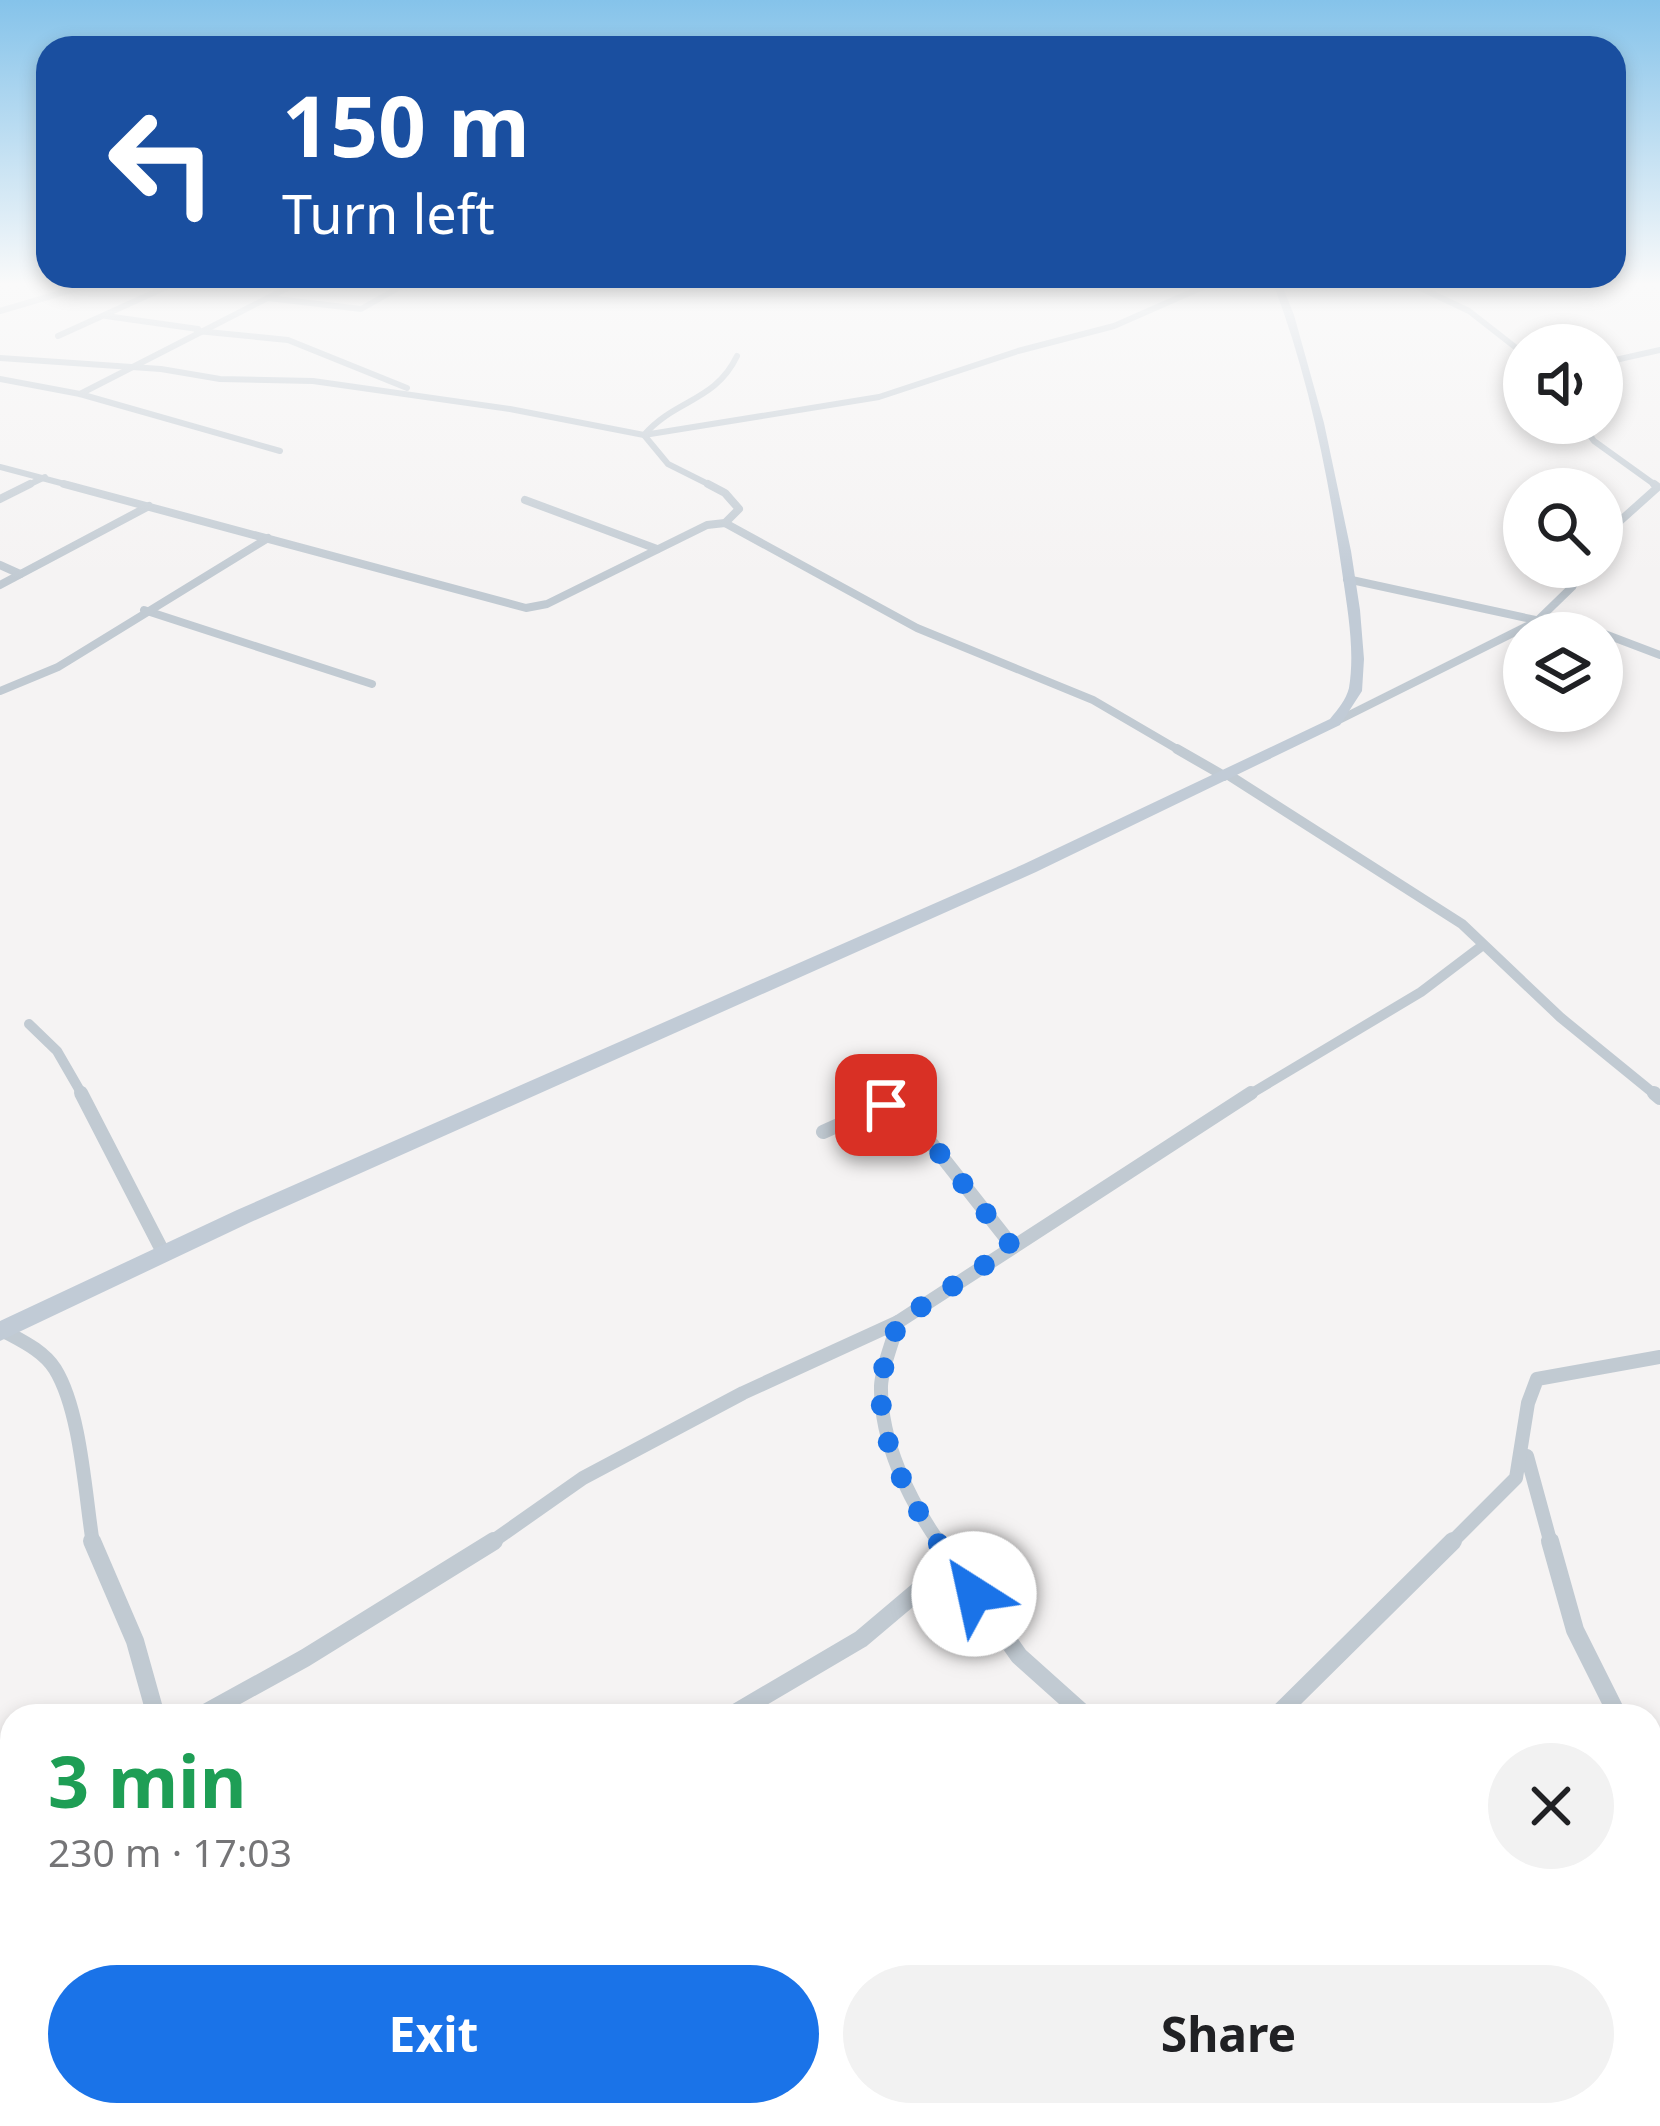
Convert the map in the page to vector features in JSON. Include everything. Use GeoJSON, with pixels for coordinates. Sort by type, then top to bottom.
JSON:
{"type":"FeatureCollection","features":[{"type":"Feature","properties":{"kind":"street"},"geometry":{"type":"LineString","coordinates":[[17,382],[80,394],[280,451]]}},
{"type":"Feature","properties":{"kind":"street"},"geometry":{"type":"LineString","coordinates":[[80,394],[103,382]]}},
{"type":"Feature","properties":{"kind":"street"},"geometry":{"type":"LineString","coordinates":[[322,382],[644,435],[878,397],[923,382]]}},
{"type":"Feature","properties":{"kind":"street"},"geometry":{"type":"LineString","coordinates":[[386,382],[414,394]]}},
{"type":"Feature","properties":{"kind":"street"},"geometry":{"type":"LineString","coordinates":[[644,435],[653,422],[683,401],[722,382]]}},
{"type":"Feature","properties":{"kind":"street"},"geometry":{"type":"LineString","coordinates":[[1309,382],[1358,647],[1355,695],[1335,722]]}},
{"type":"Feature","properties":{"kind":"street"},"geometry":{"type":"LineString","coordinates":[[644,435],[668,464],[725,493],[739,508],[724,523]]}},
{"type":"Feature","properties":{"kind":"street"},"geometry":{"type":"LineString","coordinates":[[1598,444],[1658,487],[1623,518]]}},
{"type":"Feature","properties":{"kind":"street"},"geometry":{"type":"LineString","coordinates":[[0,466],[526,608],[547,604],[707,525],[724,523],[917,628],[1093,700],[1225,775],[1462,924],[1560,1017],[1660,1098]]}},
{"type":"Feature","properties":{"kind":"street"},"geometry":{"type":"LineString","coordinates":[[0,499],[45,477]]}},
{"type":"Feature","properties":{"kind":"street"},"geometry":{"type":"LineString","coordinates":[[525,500],[657,549]]}},
{"type":"Feature","properties":{"kind":"street"},"geometry":{"type":"LineString","coordinates":[[0,585],[150,505]]}},
{"type":"Feature","properties":{"kind":"street"},"geometry":{"type":"LineString","coordinates":[[1,690],[30,684],[64,665],[144,610],[268,538]]}},
{"type":"Feature","properties":{"kind":"street"},"geometry":{"type":"LineString","coordinates":[[0,566],[20,574]]}},
{"type":"Feature","properties":{"kind":"street"},"geometry":{"type":"LineString","coordinates":[[1347,579],[1503,612]]}},
{"type":"Feature","properties":{"kind":"street"},"geometry":{"type":"LineString","coordinates":[[1546,612],[1571,588]]}},
{"type":"Feature","properties":{"kind":"street"},"geometry":{"type":"LineString","coordinates":[[144,610],[372,684]]}},
{"type":"Feature","properties":{"kind":"street"},"geometry":{"type":"LineString","coordinates":[[1,1330],[1030,868],[1409,689],[1503,638]]}},
{"type":"Feature","properties":{"kind":"street"},"geometry":{"type":"LineString","coordinates":[[1623,641],[1660,655]]}},
{"type":"Feature","properties":{"kind":"street"},"geometry":{"type":"LineString","coordinates":[[221,1704],[325,1646],[602,1468],[743,1393],[898,1322],[1288,1069],[1420,992],[1483,945]]}},
{"type":"Feature","properties":{"kind":"street"},"geometry":{"type":"LineString","coordinates":[[29,1024],[80,1085],[108,1150],[164,1254]]}},
{"type":"Feature","properties":{"kind":"street"},"geometry":{"type":"LineString","coordinates":[[823,1132],[880,1106],[902,1106],[1012,1247]]}},
{"type":"Feature","properties":{"kind":"street"},"geometry":{"type":"LineString","coordinates":[[898,1322],[881,1384],[889,1443],[922,1519],[1019,1656],[1073,1704]]}},
{"type":"Feature","properties":{"kind":"street"},"geometry":{"type":"LineString","coordinates":[[1,1330],[34,1348],[55,1369],[72,1418],[94,1551],[135,1641],[153,1704]]}},
{"type":"Feature","properties":{"kind":"street"},"geometry":{"type":"LineString","coordinates":[[1612,1704],[1574,1630],[1527,1456],[1526,1404],[1537,1379],[1570,1369],[1660,1358]]}},
{"type":"Feature","properties":{"kind":"street"},"geometry":{"type":"LineString","coordinates":[[1288,1704],[1516,1478],[1527,1456]]}},
{"type":"Feature","properties":{"kind":"street"},"geometry":{"type":"LineString","coordinates":[[750,1704],[861,1639],[951,1563]]}},
{"type":"Feature","properties":{"kind":"route"},"geometry":{"type":"LineString","coordinates":[[886,1105],[894,1103],[907,1111],[1012,1247],[898,1322],[881,1384],[889,1443],[922,1519],[974,1594]]}}]}
